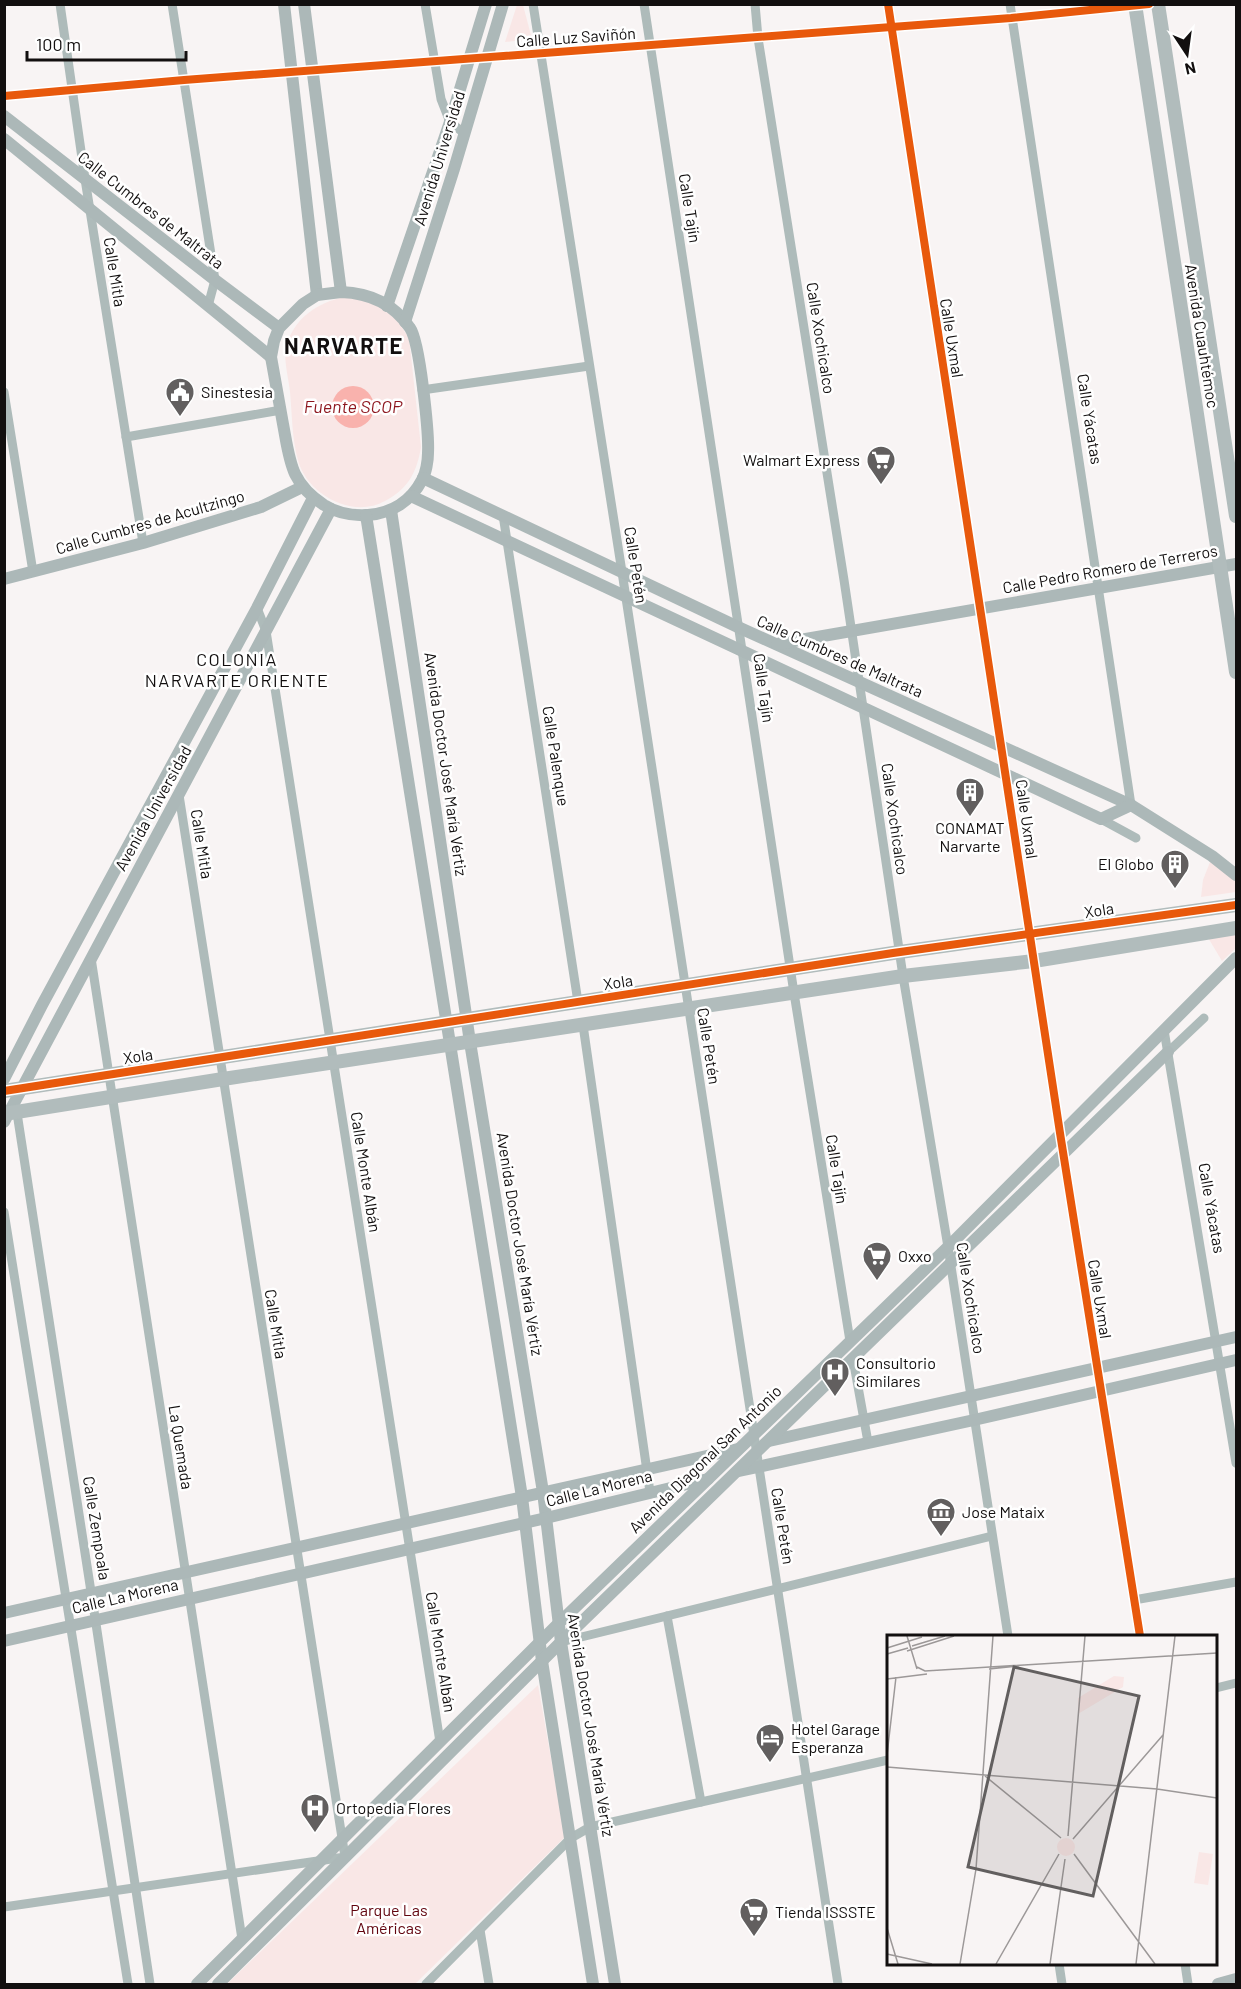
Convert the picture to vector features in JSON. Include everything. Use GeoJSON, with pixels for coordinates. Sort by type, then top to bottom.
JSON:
{"type":"FeatureCollection","features":[{"type":"Feature","properties":{"kind":"main road"},"geometry":{"type":"LineString","coordinates":[[284,4],[317,295]]}},
{"type":"Feature","properties":{"kind":"main road"},"geometry":{"type":"LineString","coordinates":[[304,4],[341,292]]}},
{"type":"Feature","properties":{"kind":"main road","name":"Avenida Universidad"},"geometry":{"type":"LineString","coordinates":[[387,306],[450,122],[486,4]]}},
{"type":"Feature","properties":{"kind":"main road","name":"Avenida Universidad"},"geometry":{"type":"LineString","coordinates":[[405,322],[465,134],[503,4]]}},
{"type":"Feature","properties":{"kind":"main road","name":"Avenida Cuauhtémoc"},"geometry":{"type":"LineString","coordinates":[[1158,4],[1236,516]]}},
{"type":"Feature","properties":{"kind":"main road","name":"Avenida Cuauhtémoc"},"geometry":{"type":"LineString","coordinates":[[1139,5],[1236,672]]}},
{"type":"Feature","properties":{"kind":"main road","name":"Calle Cumbres de Maltrata"},"geometry":{"type":"LineString","coordinates":[[4,116],[279,328]]}},
{"type":"Feature","properties":{"kind":"main road"},"geometry":{"type":"LineString","coordinates":[[4,139],[271,357]]}},
{"type":"Feature","properties":{"kind":"main road"},"geometry":{"type":"LineString","coordinates":[[341,292],[371,296],[405,322],[415,336],[428,440],[428,457],[423,478],[411,496],[391,510],[366,515],[346,514],[331,509],[313,498],[302,487],[291,464],[271,357],[273,341],[279,328],[303,304],[317,295],[341,292]]}},
{"type":"Feature","properties":{"kind":"main road","name":"Calle Cumbres de Maltrata"},"geometry":{"type":"LineString","coordinates":[[423,478],[740,628],[1131,805],[1212,856],[1236,875]]}},
{"type":"Feature","properties":{"kind":"main road","name":"Calle Cumbres de Acultzingo"},"geometry":{"type":"LineString","coordinates":[[4,579],[142,543],[261,507],[302,487]]}},
{"type":"Feature","properties":{"kind":"main road"},"geometry":{"type":"LineString","coordinates":[[411,496],[1101,819],[1131,805]]}},
{"type":"Feature","properties":{"kind":"main road","name":"Avenida Universidad"},"geometry":{"type":"LineString","coordinates":[[4,1079],[257,608],[313,498]]}},
{"type":"Feature","properties":{"kind":"main road","name":"Avenida Universidad"},"geometry":{"type":"LineString","coordinates":[[9,1116],[61,1014],[331,509]]}},
{"type":"Feature","properties":{"kind":"main road","name":"Avenida Doctor José María Vértiz"},"geometry":{"type":"LineString","coordinates":[[391,510],[470,1042],[543,1492],[561,1642],[615,1984]]}},
{"type":"Feature","properties":{"kind":"main road"},"geometry":{"type":"LineString","coordinates":[[366,515],[522,1497],[542,1661],[593,1984]]}},
{"type":"Feature","properties":{"kind":"main road","name":"Calle Pedro Romero de Terreros"},"geometry":{"type":"LineString","coordinates":[[775,644],[1236,564]]}},
{"type":"Feature","properties":{"kind":"main road"},"geometry":{"type":"LineString","coordinates":[[197,720],[214,730]]}},
{"type":"Feature","properties":{"kind":"main road","name":"Xola"},"geometry":{"type":"LineString","coordinates":[[4,1091],[900,952],[1236,905]]}},
{"type":"Feature","properties":{"kind":"main road"},"geometry":{"type":"LineString","coordinates":[[9,1116],[112,1096],[222,1079],[903,976],[1034,961],[1236,928]]}},
{"type":"Feature","properties":{"kind":"main road","name":"Avenida Diagonal San Antonio"},"geometry":{"type":"LineString","coordinates":[[218,1984],[561,1642],[739,1471],[755,1444],[850,1341],[948,1247],[1236,958]]}},
{"type":"Feature","properties":{"kind":"main road"},"geometry":{"type":"LineString","coordinates":[[42,1005],[61,1014]]}},
{"type":"Feature","properties":{"kind":"main road","name":"Avenida Diagonal San Antonio"},"geometry":{"type":"LineString","coordinates":[[768,1442],[1168,1052]]}},
{"type":"Feature","properties":{"kind":"main road"},"geometry":{"type":"LineString","coordinates":[[755,1444],[1236,1337]]}},
{"type":"Feature","properties":{"kind":"main road","name":"Calle La Morena"},"geometry":{"type":"LineString","coordinates":[[4,1641],[546,1518],[759,1466],[975,1420],[1236,1360]]}},
{"type":"Feature","properties":{"kind":"main road","name":"Avenida Diagonal San Antonio"},"geometry":{"type":"LineString","coordinates":[[197,1984],[559,1623],[739,1449],[755,1444]]}},
{"type":"Feature","properties":{"kind":"main road","name":"Calle La Morena"},"geometry":{"type":"LineString","coordinates":[[4,1613],[739,1449]]}},
{"type":"Feature","properties":{"kind":"street","name":"Calle Mitla"},"geometry":{"type":"LineString","coordinates":[[60,4],[142,543]]}},
{"type":"Feature","properties":{"kind":"street"},"geometry":{"type":"LineString","coordinates":[[172,4],[215,280],[208,306]]}},
{"type":"Feature","properties":{"kind":"street"},"geometry":{"type":"LineString","coordinates":[[425,4],[441,99],[450,122],[465,134]]}},
{"type":"Feature","properties":{"kind":"street","name":"Calle Petén"},"geometry":{"type":"LineString","coordinates":[[533,4],[838,1984]]}},
{"type":"Feature","properties":{"kind":"street","name":"Calle Tajín"},"geometry":{"type":"LineString","coordinates":[[644,4],[794,993],[850,1341]]}},
{"type":"Feature","properties":{"kind":"street","name":"Calle Xochicalco"},"geometry":{"type":"LineString","coordinates":[[755,4],[758,38],[860,682],[903,976],[948,1247],[1008,1635]]}},
{"type":"Feature","properties":{"kind":"street","name":"Calle Uxmal"},"geometry":{"type":"LineString","coordinates":[[888,4],[1003,749],[1029,934],[1140,1635]]}},
{"type":"Feature","properties":{"kind":"street","name":"Calle Yácatas"},"geometry":{"type":"LineString","coordinates":[[1010,4],[1131,805]]}},
{"type":"Feature","properties":{"kind":"street","name":"Calle Luz Saviñón"},"geometry":{"type":"LineString","coordinates":[[4,96],[312,70],[1011,18],[1139,5]]}},
{"type":"Feature","properties":{"kind":"street"},"geometry":{"type":"LineString","coordinates":[[422,390],[589,366]]}},
{"type":"Feature","properties":{"kind":"street"},"geometry":{"type":"LineString","coordinates":[[4,392],[33,572]]}},
{"type":"Feature","properties":{"kind":"street"},"geometry":{"type":"LineString","coordinates":[[126,437],[280,410]]}},
{"type":"Feature","properties":{"kind":"street","name":"Calle Palenque"},"geometry":{"type":"LineString","coordinates":[[503,515],[578,1002]]}},
{"type":"Feature","properties":{"kind":"street","name":"Calle Monte Albán"},"geometry":{"type":"LineString","coordinates":[[257,608],[266,631],[440,1742]]}},
{"type":"Feature","properties":{"kind":"street","name":"Calle Mitla"},"geometry":{"type":"LineString","coordinates":[[179,795],[345,1857]]}},
{"type":"Feature","properties":{"kind":"street"},"geometry":{"type":"LineString","coordinates":[[1101,819],[1136,838]]}},
{"type":"Feature","properties":{"kind":"street","name":"La Quemada"},"geometry":{"type":"LineString","coordinates":[[91,958],[242,1939]]}},
{"type":"Feature","properties":{"kind":"street","name":"Avenida Diagonal San Antonio"},"geometry":{"type":"LineString","coordinates":[[1168,1052],[1204,1018]]}},
{"type":"Feature","properties":{"kind":"street"},"geometry":{"type":"LineString","coordinates":[[583,1025],[650,1492]]}},
{"type":"Feature","properties":{"kind":"street","name":"Calle Yácatas"},"geometry":{"type":"LineString","coordinates":[[1164,1030],[1218,1341],[1236,1463]]}},
{"type":"Feature","properties":{"kind":"street","name":"Calle Zempoala"},"geometry":{"type":"LineString","coordinates":[[9,1116],[96,1620],[150,1984]]}},
{"type":"Feature","properties":{"kind":"street"},"geometry":{"type":"LineString","coordinates":[[4,1212],[128,1984]]}},
{"type":"Feature","properties":{"kind":"street"},"geometry":{"type":"LineString","coordinates":[[853,1359],[868,1442]]}},
{"type":"Feature","properties":{"kind":"street"},"geometry":{"type":"LineString","coordinates":[[561,1642],[992,1536]]}},
{"type":"Feature","properties":{"kind":"street"},"geometry":{"type":"LineString","coordinates":[[1134,1600],[1236,1582]]}},
{"type":"Feature","properties":{"kind":"street"},"geometry":{"type":"LineString","coordinates":[[667,1616],[701,1802]]}},
{"type":"Feature","properties":{"kind":"street"},"geometry":{"type":"LineString","coordinates":[[1217,1688],[1236,1683]]}},
{"type":"Feature","properties":{"kind":"street"},"geometry":{"type":"LineString","coordinates":[[426,1984],[571,1838],[590,1827],[887,1760]]}},
{"type":"Feature","properties":{"kind":"street"},"geometry":{"type":"LineString","coordinates":[[4,1907],[345,1857]]}},
{"type":"Feature","properties":{"kind":"street"},"geometry":{"type":"LineString","coordinates":[[480,1930],[489,1984]]}},
{"type":"Feature","properties":{"kind":"street"},"geometry":{"type":"LineString","coordinates":[[1059,1965],[1062,1984]]}},
{"type":"Feature","properties":{"kind":"street"},"geometry":{"type":"LineString","coordinates":[[1185,1965],[1188,1984]]}},
{"type":"Feature","properties":{"kind":"green space"},"geometry":{"type":"Polygon","coordinates":[[[517,5],[523,5],[532,39],[505,42],[517,5]]]}},
{"type":"Feature","properties":{"kind":"green space"},"geometry":{"type":"Polygon","coordinates":[[[344,297],[365,299],[383,307],[397,320],[409,338],[421,447],[410,479],[393,496],[372,506],[346,505],[321,493],[303,473],[294,444],[286,347],[295,328],[308,313],[325,303],[344,297]]]}},
{"type":"Feature","properties":{"kind":"green space"},"geometry":{"type":"Polygon","coordinates":[[[1210,862],[1236,881],[1236,892],[1201,897],[1203,880],[1210,862]]]}},
{"type":"Feature","properties":{"kind":"green space"},"geometry":{"type":"Polygon","coordinates":[[[1236,932],[1236,948],[1222,961],[1207,936],[1236,932]]]}},
{"type":"Feature","properties":{"kind":"green space","name":"Parque Las Américas"},"geometry":{"type":"Polygon","coordinates":[[[538,1685],[565,1837],[415,1984],[227,1984],[538,1685]]]}},
{"type":"Feature","properties":{"kind":"water","name":"Fuente SCOP"},"geometry":{"type":"Polygon","coordinates":[[[353,386],[368,392],[374,407],[368,422],[353,428],[338,422],[332,407],[338,392],[353,386]]]}},
{"type":"Feature","properties":{"kind":"cycle path"},"geometry":{"type":"LineString","coordinates":[[888,4],[1060,1133],[1140,1635]]}},
{"type":"Feature","properties":{"kind":"cycle path"},"geometry":{"type":"LineString","coordinates":[[4,96],[184,80],[1011,18],[1149,4]]}},
{"type":"Feature","properties":{"kind":"cycle path"},"geometry":{"type":"LineString","coordinates":[[4,1091],[893,953],[1236,905]]}},
{"type":"Feature","properties":{"kind":"place","name":"Sinestesia"},"geometry":{"type":"Point","coordinates":[180,418]}},
{"type":"Feature","properties":{"kind":"place","name":"Walmart Express"},"geometry":{"type":"Point","coordinates":[881,486]}},
{"type":"Feature","properties":{"kind":"place","name":"CONAMAT Narvarte"},"geometry":{"type":"Point","coordinates":[970,818]}},
{"type":"Feature","properties":{"kind":"place","name":"El Globo"},"geometry":{"type":"Point","coordinates":[1175,890]}},
{"type":"Feature","properties":{"kind":"place","name":"Oxxo"},"geometry":{"type":"Point","coordinates":[877,1282]}},
{"type":"Feature","properties":{"kind":"place","name":"Consultorio Similares"},"geometry":{"type":"Point","coordinates":[835,1398]}},
{"type":"Feature","properties":{"kind":"place","name":"Jose Mataix"},"geometry":{"type":"Point","coordinates":[941,1538]}},
{"type":"Feature","properties":{"kind":"place","name":"Hotel Garage Esperanza"},"geometry":{"type":"Point","coordinates":[770,1764]}},
{"type":"Feature","properties":{"kind":"place","name":"Ortopedia Flores"},"geometry":{"type":"Point","coordinates":[315,1834]}},
{"type":"Feature","properties":{"kind":"place","name":"Tienda ISSSTE"},"geometry":{"type":"Point","coordinates":[754,1938]}},
{"type":"Feature","properties":{"kind":"district","name":"NARVARTE"},"geometry":{"type":"Point","coordinates":[344,346]}},
{"type":"Feature","properties":{"kind":"district","name":"COLONIA NARVARTE ORIENTE"},"geometry":{"type":"Point","coordinates":[237,670]}}]}
